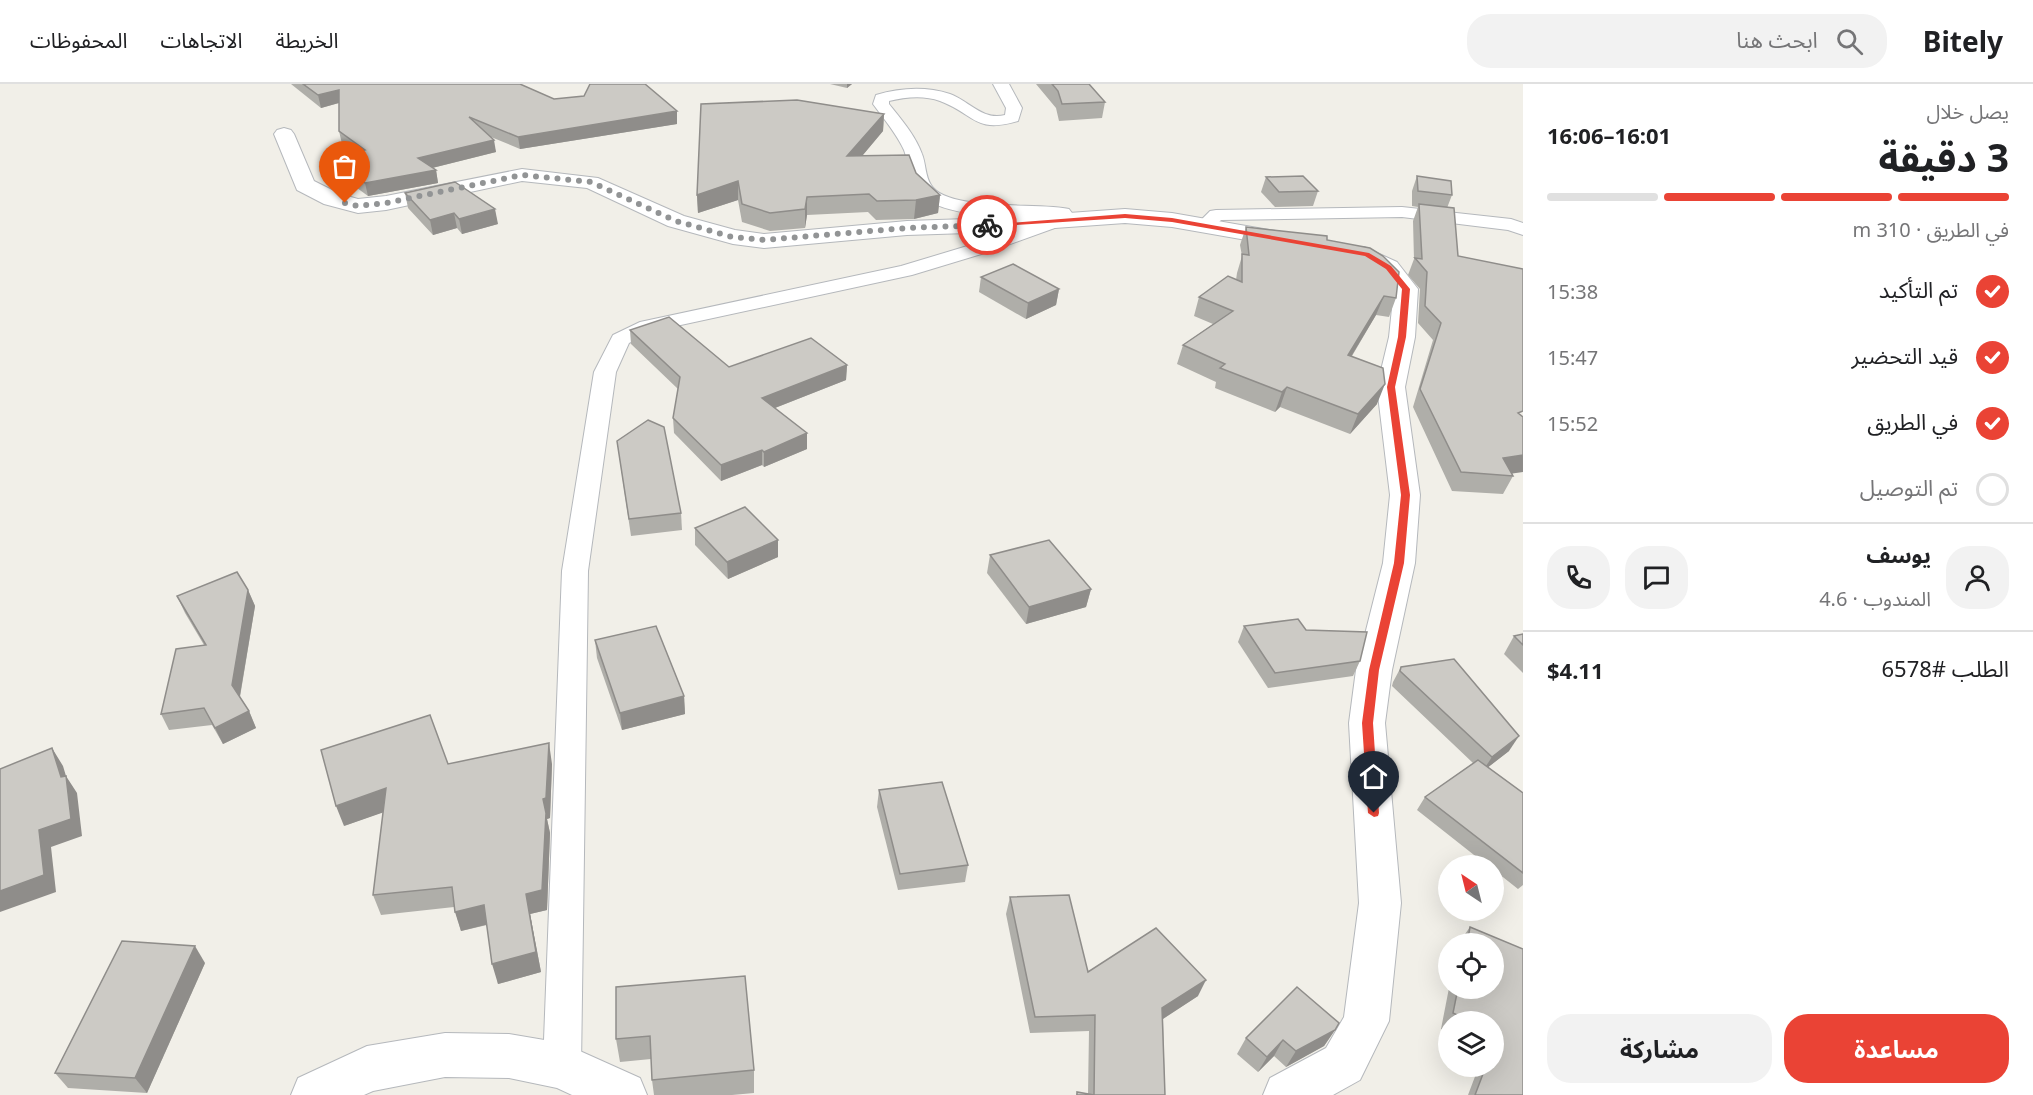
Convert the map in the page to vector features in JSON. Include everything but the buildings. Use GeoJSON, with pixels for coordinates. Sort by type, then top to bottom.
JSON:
{"type":"FeatureCollection","features":[{"type":"Feature","properties":{"kind":"street"},"geometry":{"type":"LineString","coordinates":[[1001,84],[1014,108],[1012,118],[998,124],[982,122],[968,109],[944,97],[892,94],[881,98],[882,104],[913,152],[918,178],[928,194],[953,203],[990,209],[1109,217]]}},
{"type":"Feature","properties":{"kind":"street"},"geometry":{"type":"LineString","coordinates":[[284,134],[305,185],[332,200],[358,206],[386,203],[522,175],[591,182],[676,221],[732,237],[764,240],[896,229],[1125,216],[1308,243]]}},
{"type":"Feature","properties":{"kind":"street"},"geometry":{"type":"LineString","coordinates":[[1204,226],[1216,215],[1402,212],[1511,225],[1523,229]]}},
{"type":"Feature","properties":{"kind":"street"},"geometry":{"type":"LineString","coordinates":[[562,1066],[575,571],[605,372],[621,339],[647,326],[905,271],[981,248],[1057,221]]}},
{"type":"Feature","properties":{"kind":"street"},"geometry":{"type":"LineString","coordinates":[[1287,1095],[1343,1064],[1366,1021],[1380,903],[1367,723],[1374,670],[1399,563],[1405,495],[1391,387],[1402,337],[1406,289],[1389,267],[1367,255],[1343,249]]}},
{"type":"Feature","properties":{"kind":"street"},"geometry":{"type":"LineString","coordinates":[[315,1095],[368,1069],[446,1055],[508,1056],[562,1066],[623,1095]]}},
{"type":"Feature","properties":{"kind":"way so far"},"geometry":{"type":"LineString","coordinates":[[345,203],[358,206],[386,203],[522,175],[591,182],[676,221],[732,237],[764,240],[907,228],[987,225]]}},
{"type":"Feature","properties":{"kind":"route"},"geometry":{"type":"LineString","coordinates":[[987,225],[1125,216],[1172,220],[1367,255],[1389,267],[1406,289],[1402,337],[1391,387],[1405,495],[1399,563],[1374,670],[1367,723],[1374,813]]}}]}
